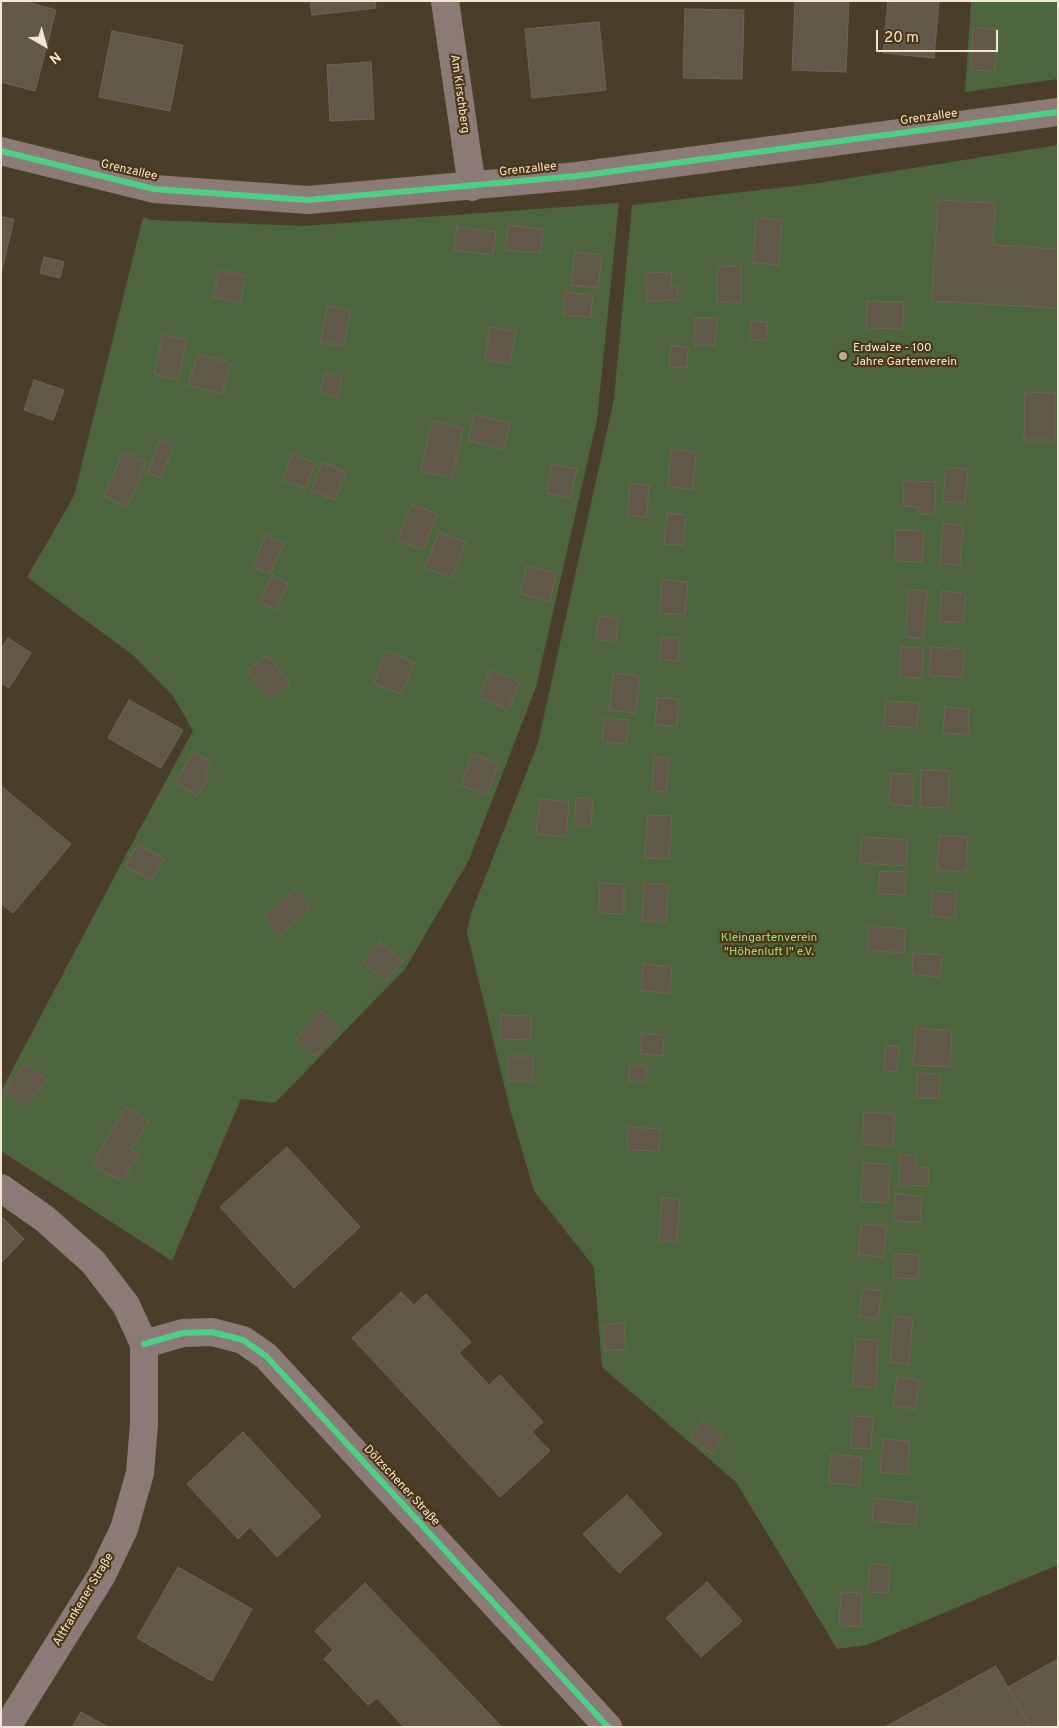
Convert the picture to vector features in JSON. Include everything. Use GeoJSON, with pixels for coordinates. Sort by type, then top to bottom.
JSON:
{"type":"FeatureCollection","features":[{"type":"Feature","properties":{"kind":"street","name":"Am Kirschberg"},"geometry":{"type":"LineString","coordinates":[[445,1],[472,187]]}},
{"type":"Feature","properties":{"kind":"street","name":"Grenzallee"},"geometry":{"type":"LineString","coordinates":[[1,151],[154,189],[308,200],[472,187],[586,175],[1058,112]]}},
{"type":"Feature","properties":{"kind":"street"},"geometry":{"type":"LineString","coordinates":[[1,1188],[45,1218],[93,1262],[126,1304],[144,1344]]}},
{"type":"Feature","properties":{"kind":"street","name":"Dölzschener Straße"},"geometry":{"type":"LineString","coordinates":[[144,1344],[183,1333],[212,1332],[243,1340],[266,1356],[608,1727]]}},
{"type":"Feature","properties":{"kind":"street","name":"Altfrankener Straße"},"geometry":{"type":"LineString","coordinates":[[7,1727],[102,1574],[124,1529],[140,1473],[144,1424],[144,1344]]}},
{"type":"Feature","properties":{"kind":"green space"},"geometry":{"type":"Polygon","coordinates":[[[971,1],[1058,1],[1058,79],[965,92],[971,1]]]}},
{"type":"Feature","properties":{"kind":"green space","name":"Kleingartenverein \"Höhenluft I\" e.V."},"geometry":{"type":"Polygon","coordinates":[[[1058,145],[1058,1565],[867,1645],[837,1649],[736,1482],[602,1367],[594,1267],[534,1191],[510,1109],[467,933],[470,916],[538,743],[614,399],[632,205],[819,183],[1058,145]]]}},
{"type":"Feature","properties":{"kind":"green space"},"geometry":{"type":"Polygon","coordinates":[[[619,203],[597,420],[536,687],[469,860],[405,969],[275,1103],[241,1099],[172,1261],[1,1151],[1,1091],[193,731],[173,696],[134,656],[27,577],[74,496],[143,217],[151,220],[303,226],[619,203]]]}},
{"type":"Feature","properties":{"kind":"building"},"geometry":{"type":"Polygon","coordinates":[[[1,1],[24,1],[56,10],[35,91],[1,82],[1,1]]]}},
{"type":"Feature","properties":{"kind":"building"},"geometry":{"type":"Polygon","coordinates":[[[310,1],[375,1],[376,8],[312,15],[310,1]]]}},
{"type":"Feature","properties":{"kind":"building"},"geometry":{"type":"Polygon","coordinates":[[[795,1],[849,1],[846,72],[792,70],[795,1]]]}},
{"type":"Feature","properties":{"kind":"building"},"geometry":{"type":"Polygon","coordinates":[[[888,1],[939,1],[934,58],[883,53],[888,1]]]}},
{"type":"Feature","properties":{"kind":"building"},"geometry":{"type":"Polygon","coordinates":[[[685,9],[744,10],[742,79],[683,78],[685,9]]]}},
{"type":"Feature","properties":{"kind":"building"},"geometry":{"type":"Polygon","coordinates":[[[599,22],[606,90],[532,98],[525,29],[599,22]]]}},
{"type":"Feature","properties":{"kind":"building"},"geometry":{"type":"Polygon","coordinates":[[[973,28],[997,29],[995,71],[971,70],[973,28]]]}},
{"type":"Feature","properties":{"kind":"building"},"geometry":{"type":"Polygon","coordinates":[[[112,31],[183,45],[170,111],[99,97],[112,31]]]}},
{"type":"Feature","properties":{"kind":"building"},"geometry":{"type":"Polygon","coordinates":[[[371,62],[374,119],[330,121],[327,65],[371,62]]]}},
{"type":"Feature","properties":{"kind":"building"},"geometry":{"type":"Polygon","coordinates":[[[938,200],[995,203],[993,245],[1058,249],[1058,308],[932,301],[938,200]]]}},
{"type":"Feature","properties":{"kind":"building"},"geometry":{"type":"Polygon","coordinates":[[[1,217],[14,219],[1,274],[1,217]]]}},
{"type":"Feature","properties":{"kind":"building"},"geometry":{"type":"Polygon","coordinates":[[[756,218],[782,220],[779,265],[753,263],[756,218]]]}},
{"type":"Feature","properties":{"kind":"building"},"geometry":{"type":"Polygon","coordinates":[[[508,225],[543,229],[541,253],[505,250],[508,225]]]}},
{"type":"Feature","properties":{"kind":"building"},"geometry":{"type":"Polygon","coordinates":[[[457,227],[496,232],[493,255],[454,250],[457,227]]]}},
{"type":"Feature","properties":{"kind":"building"},"geometry":{"type":"Polygon","coordinates":[[[575,252],[602,255],[598,288],[571,285],[575,252]]]}},
{"type":"Feature","properties":{"kind":"building"},"geometry":{"type":"Polygon","coordinates":[[[44,257],[64,262],[60,278],[40,273],[44,257]]]}},
{"type":"Feature","properties":{"kind":"building"},"geometry":{"type":"Polygon","coordinates":[[[741,266],[741,303],[717,302],[717,267],[741,266]]]}},
{"type":"Feature","properties":{"kind":"building"},"geometry":{"type":"Polygon","coordinates":[[[219,270],[246,276],[240,303],[213,297],[219,270]]]}},
{"type":"Feature","properties":{"kind":"building"},"geometry":{"type":"Polygon","coordinates":[[[671,272],[672,287],[678,286],[678,300],[647,301],[646,273],[671,272]]]}},
{"type":"Feature","properties":{"kind":"building"},"geometry":{"type":"Polygon","coordinates":[[[565,292],[593,295],[591,317],[563,315],[565,292]]]}},
{"type":"Feature","properties":{"kind":"building"},"geometry":{"type":"Polygon","coordinates":[[[867,301],[904,302],[903,329],[866,328],[867,301]]]}},
{"type":"Feature","properties":{"kind":"building"},"geometry":{"type":"Polygon","coordinates":[[[328,306],[351,311],[343,346],[320,342],[328,306]]]}},
{"type":"Feature","properties":{"kind":"building"},"geometry":{"type":"Polygon","coordinates":[[[695,318],[717,318],[715,345],[694,345],[695,318]]]}},
{"type":"Feature","properties":{"kind":"building"},"geometry":{"type":"Polygon","coordinates":[[[751,321],[768,322],[766,341],[750,339],[751,321]]]}},
{"type":"Feature","properties":{"kind":"building"},"geometry":{"type":"Polygon","coordinates":[[[490,327],[516,332],[510,364],[485,360],[490,327]]]}},
{"type":"Feature","properties":{"kind":"building"},"geometry":{"type":"Polygon","coordinates":[[[163,334],[187,340],[178,380],[154,374],[163,334]]]}},
{"type":"Feature","properties":{"kind":"building"},"geometry":{"type":"Polygon","coordinates":[[[671,346],[688,347],[687,368],[669,367],[671,346]]]}},
{"type":"Feature","properties":{"kind":"building"},"geometry":{"type":"Polygon","coordinates":[[[198,354],[231,363],[222,394],[188,385],[198,354]]]}},
{"type":"Feature","properties":{"kind":"building"},"geometry":{"type":"Polygon","coordinates":[[[325,373],[342,377],[338,397],[320,392],[325,373]]]}},
{"type":"Feature","properties":{"kind":"building"},"geometry":{"type":"Polygon","coordinates":[[[34,380],[64,390],[53,420],[24,410],[34,380]]]}},
{"type":"Feature","properties":{"kind":"building"},"geometry":{"type":"Polygon","coordinates":[[[1025,392],[1055,393],[1055,440],[1024,440],[1025,392]]]}},
{"type":"Feature","properties":{"kind":"building"},"geometry":{"type":"Polygon","coordinates":[[[475,414],[510,424],[503,450],[468,440],[475,414]]]}},
{"type":"Feature","properties":{"kind":"building"},"geometry":{"type":"Polygon","coordinates":[[[432,421],[463,428],[452,478],[421,471],[432,421]]]}},
{"type":"Feature","properties":{"kind":"building"},"geometry":{"type":"Polygon","coordinates":[[[160,439],[174,445],[161,478],[147,473],[160,439]]]}},
{"type":"Feature","properties":{"kind":"building"},"geometry":{"type":"Polygon","coordinates":[[[671,449],[696,452],[693,489],[668,487],[671,449]]]}},
{"type":"Feature","properties":{"kind":"building"},"geometry":{"type":"Polygon","coordinates":[[[123,452],[147,462],[127,506],[104,496],[123,452]]]}},
{"type":"Feature","properties":{"kind":"building"},"geometry":{"type":"Polygon","coordinates":[[[292,454],[315,463],[306,488],[283,480],[292,454]]]}},
{"type":"Feature","properties":{"kind":"building"},"geometry":{"type":"Polygon","coordinates":[[[322,462],[346,472],[335,500],[311,491],[322,462]]]}},
{"type":"Feature","properties":{"kind":"building"},"geometry":{"type":"Polygon","coordinates":[[[553,464],[577,469],[570,498],[546,493],[553,464]]]}},
{"type":"Feature","properties":{"kind":"building"},"geometry":{"type":"Polygon","coordinates":[[[946,468],[968,469],[965,503],[943,502],[946,468]]]}},
{"type":"Feature","properties":{"kind":"building"},"geometry":{"type":"Polygon","coordinates":[[[904,481],[936,482],[935,514],[919,514],[919,507],[903,506],[904,481]]]}},
{"type":"Feature","properties":{"kind":"building"},"geometry":{"type":"Polygon","coordinates":[[[630,484],[649,485],[647,517],[628,516],[630,484]]]}},
{"type":"Feature","properties":{"kind":"building"},"geometry":{"type":"Polygon","coordinates":[[[412,504],[437,514],[423,550],[397,540],[412,504]]]}},
{"type":"Feature","properties":{"kind":"building"},"geometry":{"type":"Polygon","coordinates":[[[667,513],[686,515],[683,545],[664,544],[667,513]]]}},
{"type":"Feature","properties":{"kind":"building"},"geometry":{"type":"Polygon","coordinates":[[[943,524],[963,525],[960,565],[940,564],[943,524]]]}},
{"type":"Feature","properties":{"kind":"building"},"geometry":{"type":"Polygon","coordinates":[[[896,530],[924,531],[922,562],[895,561],[896,530]]]}},
{"type":"Feature","properties":{"kind":"building"},"geometry":{"type":"Polygon","coordinates":[[[439,532],[466,542],[452,578],[425,568],[439,532]]]}},
{"type":"Feature","properties":{"kind":"building"},"geometry":{"type":"Polygon","coordinates":[[[266,535],[284,543],[270,574],[252,566],[266,535]]]}},
{"type":"Feature","properties":{"kind":"building"},"geometry":{"type":"Polygon","coordinates":[[[527,566],[556,573],[550,601],[520,594],[527,566]]]}},
{"type":"Feature","properties":{"kind":"building"},"geometry":{"type":"Polygon","coordinates":[[[272,575],[288,583],[276,610],[260,602],[272,575]]]}},
{"type":"Feature","properties":{"kind":"building"},"geometry":{"type":"Polygon","coordinates":[[[662,580],[688,582],[685,615],[660,613],[662,580]]]}},
{"type":"Feature","properties":{"kind":"building"},"geometry":{"type":"Polygon","coordinates":[[[909,590],[927,591],[923,638],[905,637],[909,590]]]}},
{"type":"Feature","properties":{"kind":"building"},"geometry":{"type":"Polygon","coordinates":[[[942,591],[966,594],[963,623],[939,621],[942,591]]]}},
{"type":"Feature","properties":{"kind":"building"},"geometry":{"type":"Polygon","coordinates":[[[599,616],[618,618],[616,642],[596,639],[599,616]]]}},
{"type":"Feature","properties":{"kind":"building"},"geometry":{"type":"Polygon","coordinates":[[[661,637],[679,638],[679,661],[660,660],[661,637]]]}},
{"type":"Feature","properties":{"kind":"building"},"geometry":{"type":"Polygon","coordinates":[[[8,638],[31,653],[9,688],[1,683],[1,649],[8,638]]]}},
{"type":"Feature","properties":{"kind":"building"},"geometry":{"type":"Polygon","coordinates":[[[901,647],[923,648],[922,678],[899,677],[901,647]]]}},
{"type":"Feature","properties":{"kind":"building"},"geometry":{"type":"Polygon","coordinates":[[[931,647],[964,649],[963,677],[929,676],[931,647]]]}},
{"type":"Feature","properties":{"kind":"building"},"geometry":{"type":"Polygon","coordinates":[[[386,651],[414,662],[402,694],[374,683],[386,651]]]}},
{"type":"Feature","properties":{"kind":"building"},"geometry":{"type":"Polygon","coordinates":[[[267,655],[290,683],[271,699],[247,671],[267,655]]]}},
{"type":"Feature","properties":{"kind":"building"},"geometry":{"type":"Polygon","coordinates":[[[491,669],[520,682],[508,710],[479,697],[491,669]]]}},
{"type":"Feature","properties":{"kind":"building"},"geometry":{"type":"Polygon","coordinates":[[[613,673],[640,676],[636,713],[609,710],[613,673]]]}},
{"type":"Feature","properties":{"kind":"building"},"geometry":{"type":"Polygon","coordinates":[[[657,698],[679,699],[677,726],[655,725],[657,698]]]}},
{"type":"Feature","properties":{"kind":"building"},"geometry":{"type":"Polygon","coordinates":[[[129,700],[183,730],[161,768],[108,738],[129,700]]]}},
{"type":"Feature","properties":{"kind":"building"},"geometry":{"type":"Polygon","coordinates":[[[886,701],[919,703],[917,728],[884,726],[886,701]]]}},
{"type":"Feature","properties":{"kind":"building"},"geometry":{"type":"Polygon","coordinates":[[[945,707],[969,709],[968,735],[943,733],[945,707]]]}},
{"type":"Feature","properties":{"kind":"building"},"geometry":{"type":"Polygon","coordinates":[[[604,718],[629,720],[626,744],[602,742],[604,718]]]}},
{"type":"Feature","properties":{"kind":"building"},"geometry":{"type":"Polygon","coordinates":[[[194,752],[211,762],[205,772],[210,775],[197,796],[175,782],[194,752]]]}},
{"type":"Feature","properties":{"kind":"building"},"geometry":{"type":"Polygon","coordinates":[[[473,754],[499,764],[487,795],[461,785],[473,754]]]}},
{"type":"Feature","properties":{"kind":"building"},"geometry":{"type":"Polygon","coordinates":[[[654,757],[669,758],[666,792],[652,791],[654,757]]]}},
{"type":"Feature","properties":{"kind":"building"},"geometry":{"type":"Polygon","coordinates":[[[921,770],[950,771],[948,808],[920,807],[921,770]]]}},
{"type":"Feature","properties":{"kind":"building"},"geometry":{"type":"Polygon","coordinates":[[[891,773],[914,775],[912,806],[889,804],[891,773]]]}},
{"type":"Feature","properties":{"kind":"building"},"geometry":{"type":"Polygon","coordinates":[[[1,786],[71,844],[13,913],[1,904],[1,786]]]}},
{"type":"Feature","properties":{"kind":"building"},"geometry":{"type":"Polygon","coordinates":[[[576,798],[593,799],[591,826],[574,825],[576,798]]]}},
{"type":"Feature","properties":{"kind":"building"},"geometry":{"type":"Polygon","coordinates":[[[540,799],[569,802],[566,837],[536,834],[540,799]]]}},
{"type":"Feature","properties":{"kind":"building"},"geometry":{"type":"Polygon","coordinates":[[[648,815],[672,816],[669,859],[645,858],[648,815]]]}},
{"type":"Feature","properties":{"kind":"building"},"geometry":{"type":"Polygon","coordinates":[[[939,835],[968,837],[966,872],[937,870],[939,835]]]}},
{"type":"Feature","properties":{"kind":"building"},"geometry":{"type":"Polygon","coordinates":[[[862,837],[907,840],[906,866],[860,863],[862,837]]]}},
{"type":"Feature","properties":{"kind":"building"},"geometry":{"type":"Polygon","coordinates":[[[138,844],[164,859],[151,881],[125,866],[138,844]]]}},
{"type":"Feature","properties":{"kind":"building"},"geometry":{"type":"Polygon","coordinates":[[[880,871],[906,872],[905,895],[878,894],[880,871]]]}},
{"type":"Feature","properties":{"kind":"building"},"geometry":{"type":"Polygon","coordinates":[[[600,883],[624,884],[624,914],[599,913],[600,883]]]}},
{"type":"Feature","properties":{"kind":"building"},"geometry":{"type":"Polygon","coordinates":[[[644,883],[668,885],[666,922],[642,920],[644,883]]]}},
{"type":"Feature","properties":{"kind":"building"},"geometry":{"type":"Polygon","coordinates":[[[294,889],[311,907],[281,935],[264,917],[294,889]]]}},
{"type":"Feature","properties":{"kind":"building"},"geometry":{"type":"Polygon","coordinates":[[[932,891],[956,892],[955,918],[931,916],[932,891]]]}},
{"type":"Feature","properties":{"kind":"building"},"geometry":{"type":"Polygon","coordinates":[[[869,926],[905,929],[904,953],[867,950],[869,926]]]}},
{"type":"Feature","properties":{"kind":"building"},"geometry":{"type":"Polygon","coordinates":[[[380,942],[403,961],[386,981],[363,962],[380,942]]]}},
{"type":"Feature","properties":{"kind":"building"},"geometry":{"type":"Polygon","coordinates":[[[913,953],[942,955],[940,977],[912,974],[913,953]]]}},
{"type":"Feature","properties":{"kind":"building"},"geometry":{"type":"Polygon","coordinates":[[[643,964],[672,967],[670,993],[641,991],[643,964]]]}},
{"type":"Feature","properties":{"kind":"building"},"geometry":{"type":"Polygon","coordinates":[[[321,1011],[340,1029],[315,1056],[296,1039],[321,1011]]]}},
{"type":"Feature","properties":{"kind":"building"},"geometry":{"type":"Polygon","coordinates":[[[501,1015],[531,1016],[530,1040],[500,1039],[501,1015]]]}},
{"type":"Feature","properties":{"kind":"building"},"geometry":{"type":"Polygon","coordinates":[[[916,1028],[952,1031],[950,1067],[913,1065],[916,1028]]]}},
{"type":"Feature","properties":{"kind":"building"},"geometry":{"type":"Polygon","coordinates":[[[642,1033],[664,1035],[663,1056],[640,1054],[642,1033]]]}},
{"type":"Feature","properties":{"kind":"building"},"geometry":{"type":"Polygon","coordinates":[[[886,1045],[899,1047],[897,1072],[884,1071],[886,1045]]]}},
{"type":"Feature","properties":{"kind":"building"},"geometry":{"type":"Polygon","coordinates":[[[508,1056],[533,1056],[532,1081],[508,1081],[508,1056]]]}},
{"type":"Feature","properties":{"kind":"building"},"geometry":{"type":"Polygon","coordinates":[[[26,1063],[47,1080],[24,1107],[4,1091],[26,1063]]]}},
{"type":"Feature","properties":{"kind":"building"},"geometry":{"type":"Polygon","coordinates":[[[630,1065],[647,1066],[646,1082],[629,1081],[630,1065]]]}},
{"type":"Feature","properties":{"kind":"building"},"geometry":{"type":"Polygon","coordinates":[[[917,1073],[940,1074],[939,1098],[917,1098],[917,1073]]]}},
{"type":"Feature","properties":{"kind":"building"},"geometry":{"type":"Polygon","coordinates":[[[126,1107],[149,1121],[131,1149],[139,1154],[122,1182],[92,1164],[126,1107]]]}},
{"type":"Feature","properties":{"kind":"building"},"geometry":{"type":"Polygon","coordinates":[[[864,1112],[895,1114],[893,1146],[862,1144],[864,1112]]]}},
{"type":"Feature","properties":{"kind":"building"},"geometry":{"type":"Polygon","coordinates":[[[628,1127],[661,1129],[659,1151],[627,1150],[628,1127]]]}},
{"type":"Feature","properties":{"kind":"building"},"geometry":{"type":"Polygon","coordinates":[[[287,1147],[360,1227],[294,1288],[220,1207],[287,1147]]]}},
{"type":"Feature","properties":{"kind":"building"},"geometry":{"type":"Polygon","coordinates":[[[900,1155],[916,1156],[915,1167],[929,1168],[928,1186],[899,1185],[900,1155]]]}},
{"type":"Feature","properties":{"kind":"building"},"geometry":{"type":"Polygon","coordinates":[[[863,1163],[890,1164],[888,1203],[861,1201],[863,1163]]]}},
{"type":"Feature","properties":{"kind":"building"},"geometry":{"type":"Polygon","coordinates":[[[895,1194],[922,1196],[920,1222],[894,1221],[895,1194]]]}},
{"type":"Feature","properties":{"kind":"building"},"geometry":{"type":"Polygon","coordinates":[[[662,1198],[680,1199],[677,1242],[659,1240],[662,1198]]]}},
{"type":"Feature","properties":{"kind":"building"},"geometry":{"type":"Polygon","coordinates":[[[3,1218],[24,1239],[1,1263],[1,1219],[3,1218]]]}},
{"type":"Feature","properties":{"kind":"building"},"geometry":{"type":"Polygon","coordinates":[[[861,1224],[887,1226],[883,1257],[858,1255],[861,1224]]]}},
{"type":"Feature","properties":{"kind":"building"},"geometry":{"type":"Polygon","coordinates":[[[895,1254],[919,1255],[918,1279],[893,1278],[895,1254]]]}},
{"type":"Feature","properties":{"kind":"building"},"geometry":{"type":"Polygon","coordinates":[[[863,1288],[882,1291],[878,1319],[859,1316],[863,1288]]]}},
{"type":"Feature","properties":{"kind":"building"},"geometry":{"type":"Polygon","coordinates":[[[401,1292],[414,1305],[426,1294],[471,1342],[459,1353],[489,1385],[500,1375],[543,1422],[532,1432],[550,1451],[500,1497],[352,1338],[401,1292]]]}},
{"type":"Feature","properties":{"kind":"building"},"geometry":{"type":"Polygon","coordinates":[[[894,1316],[913,1318],[909,1364],[890,1362],[894,1316]]]}},
{"type":"Feature","properties":{"kind":"building"},"geometry":{"type":"Polygon","coordinates":[[[624,1323],[626,1349],[605,1351],[603,1325],[624,1323]]]}},
{"type":"Feature","properties":{"kind":"building"},"geometry":{"type":"Polygon","coordinates":[[[856,1339],[878,1340],[876,1388],[853,1386],[856,1339]]]}},
{"type":"Feature","properties":{"kind":"building"},"geometry":{"type":"Polygon","coordinates":[[[897,1377],[919,1380],[916,1409],[893,1406],[897,1377]]]}},
{"type":"Feature","properties":{"kind":"building"},"geometry":{"type":"Polygon","coordinates":[[[852,1416],[873,1417],[871,1449],[851,1448],[852,1416]]]}},
{"type":"Feature","properties":{"kind":"building"},"geometry":{"type":"Polygon","coordinates":[[[703,1420],[724,1437],[711,1454],[690,1437],[703,1420]]]}},
{"type":"Feature","properties":{"kind":"building"},"geometry":{"type":"Polygon","coordinates":[[[243,1432],[321,1516],[277,1557],[250,1527],[238,1539],[187,1484],[243,1432]]]}},
{"type":"Feature","properties":{"kind":"building"},"geometry":{"type":"Polygon","coordinates":[[[883,1439],[910,1441],[907,1474],[880,1472],[883,1439]]]}},
{"type":"Feature","properties":{"kind":"building"},"geometry":{"type":"Polygon","coordinates":[[[831,1454],[862,1457],[859,1485],[829,1483],[831,1454]]]}},
{"type":"Feature","properties":{"kind":"building"},"geometry":{"type":"Polygon","coordinates":[[[627,1495],[662,1534],[619,1573],[583,1534],[627,1495]]]}},
{"type":"Feature","properties":{"kind":"building"},"geometry":{"type":"Polygon","coordinates":[[[874,1498],[918,1503],[915,1525],[872,1521],[874,1498]]]}},
{"type":"Feature","properties":{"kind":"building"},"geometry":{"type":"Polygon","coordinates":[[[870,1564],[890,1565],[888,1593],[868,1592],[870,1564]]]}},
{"type":"Feature","properties":{"kind":"building"},"geometry":{"type":"Polygon","coordinates":[[[178,1567],[252,1609],[212,1681],[137,1638],[178,1567]]]}},
{"type":"Feature","properties":{"kind":"building"},"geometry":{"type":"Polygon","coordinates":[[[707,1582],[742,1621],[701,1657],[666,1618],[707,1582]]]}},
{"type":"Feature","properties":{"kind":"building"},"geometry":{"type":"Polygon","coordinates":[[[365,1583],[502,1727],[404,1727],[377,1698],[368,1705],[324,1659],[333,1650],[315,1631],[365,1583]]]}},
{"type":"Feature","properties":{"kind":"building"},"geometry":{"type":"Polygon","coordinates":[[[841,1592],[862,1593],[861,1627],[839,1625],[841,1592]]]}},
{"type":"Feature","properties":{"kind":"building"},"geometry":{"type":"Polygon","coordinates":[[[1058,1659],[1058,1727],[1030,1727],[1008,1687],[1058,1659]]]}},
{"type":"Feature","properties":{"kind":"building"},"geometry":{"type":"Polygon","coordinates":[[[996,1666],[1030,1727],[885,1727],[996,1666]]]}},
{"type":"Feature","properties":{"kind":"building"},"geometry":{"type":"Polygon","coordinates":[[[81,1712],[108,1727],[72,1727],[81,1712]]]}},
{"type":"Feature","properties":{"kind":"cycle path"},"geometry":{"type":"LineString","coordinates":[[1,151],[154,189],[308,200],[577,176],[1058,112]]}},
{"type":"Feature","properties":{"kind":"cycle path"},"geometry":{"type":"LineString","coordinates":[[144,1344],[183,1333],[212,1332],[243,1340],[266,1356],[608,1727]]}},
{"type":"Feature","properties":{"kind":"place","name":"Erdwalze - 100 Jahre Gartenverein"},"geometry":{"type":"Point","coordinates":[843,356]}}]}
